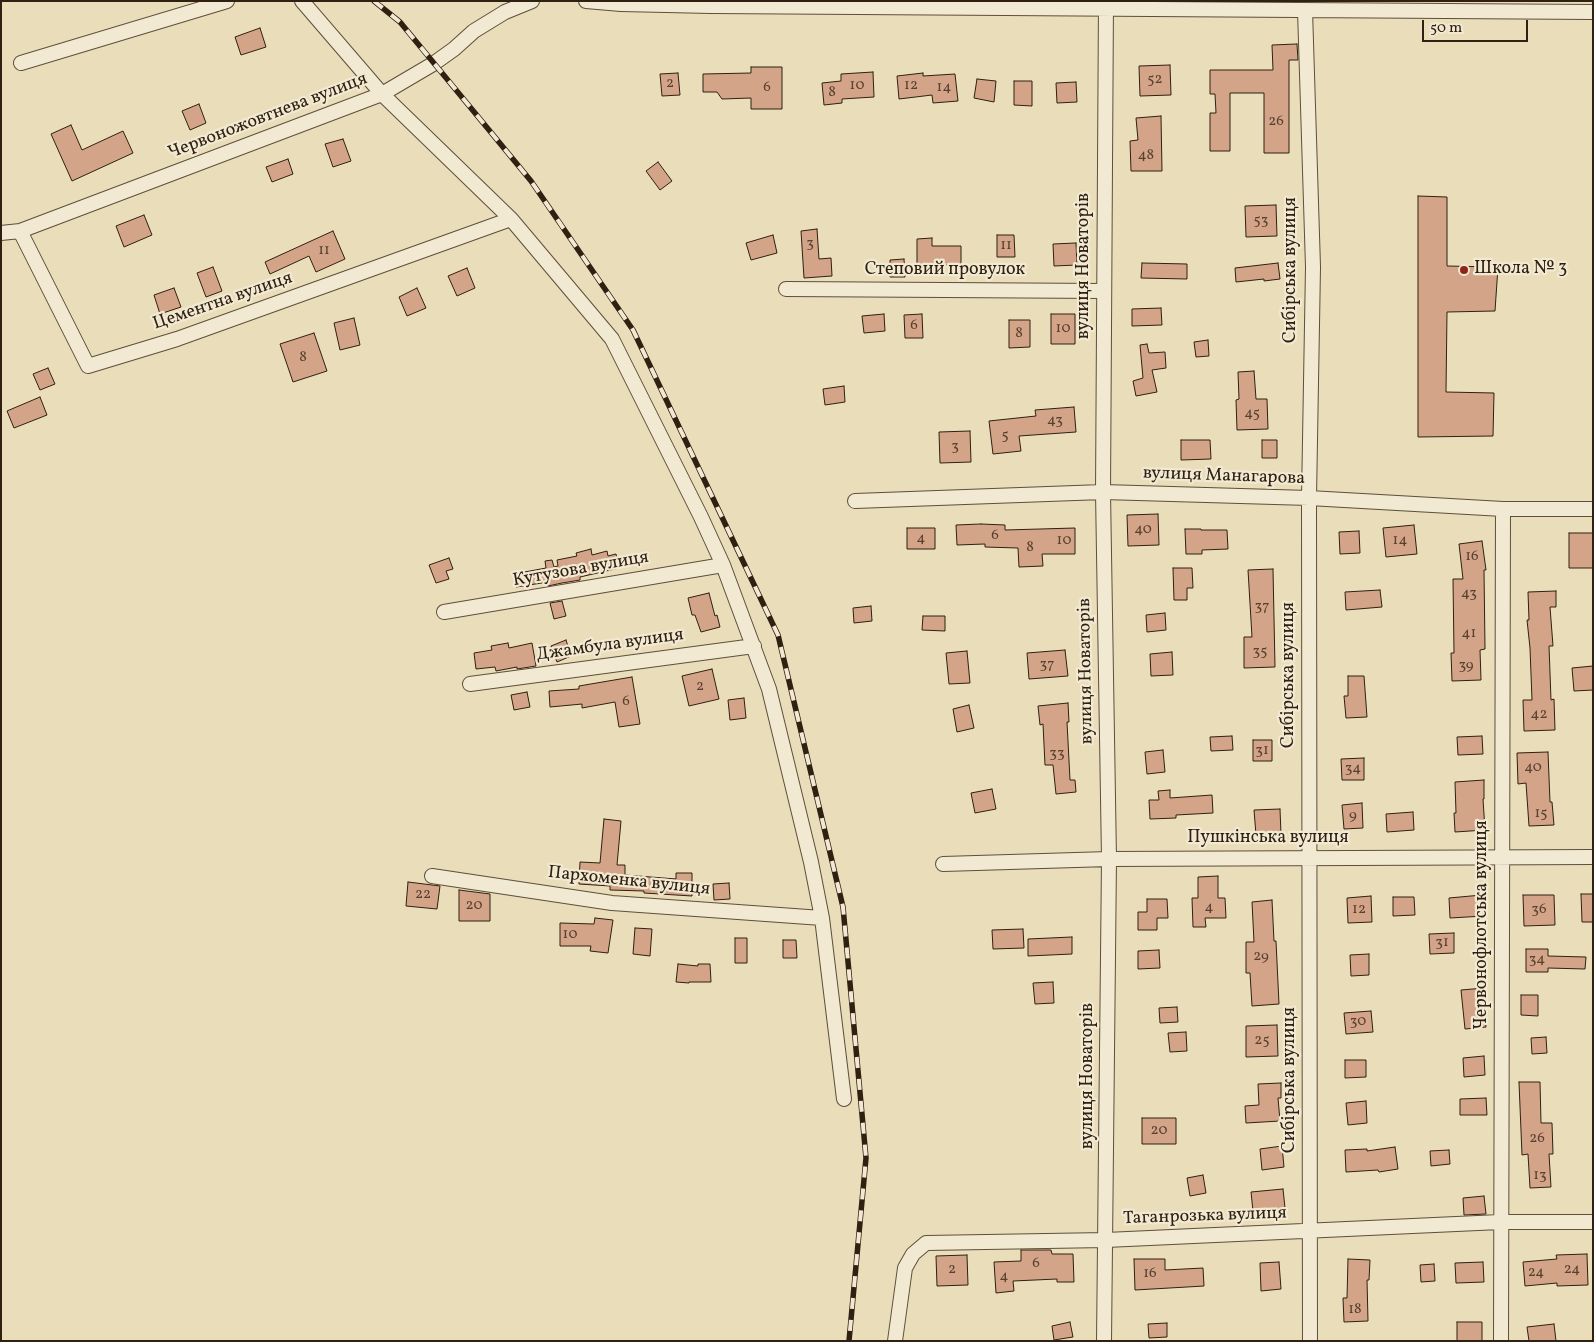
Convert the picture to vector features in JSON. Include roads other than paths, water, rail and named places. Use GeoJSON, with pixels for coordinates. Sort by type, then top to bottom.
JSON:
{"type":"FeatureCollection","features":[{"type":"Feature","properties":{"kind":"street"},"geometry":{"type":"LineString","coordinates":[[21,63],[227,1]]}},
{"type":"Feature","properties":{"kind":"street"},"geometry":{"type":"LineString","coordinates":[[302,1],[382,94],[511,219],[612,339],[701,517],[723,565],[769,689],[811,862],[822,918],[844,1099]]}},
{"type":"Feature","properties":{"kind":"street","name":"Червоножовтнева вулиця"},"geometry":{"type":"LineString","coordinates":[[1,233],[20,231],[382,94],[454,50],[474,31],[506,12],[532,1]]}},
{"type":"Feature","properties":{"kind":"street"},"geometry":{"type":"LineString","coordinates":[[586,1],[621,4],[711,6],[1106,4],[1305,10],[1345,6],[1593,12]]}},
{"type":"Feature","properties":{"kind":"street","name":"вулиця Новаторів"},"geometry":{"type":"LineString","coordinates":[[1104,1341],[1109,859],[1103,492],[1106,4]]}},
{"type":"Feature","properties":{"kind":"street","name":"Сибірська вулиця"},"geometry":{"type":"LineString","coordinates":[[1305,10],[1313,267],[1309,498],[1310,1341]]}},
{"type":"Feature","properties":{"kind":"street","name":"Цементна вулиця"},"geometry":{"type":"LineString","coordinates":[[20,231],[88,366],[177,339],[511,219]]}},
{"type":"Feature","properties":{"kind":"street","name":"Степовий провулок"},"geometry":{"type":"LineString","coordinates":[[786,289],[1103,291]]}},
{"type":"Feature","properties":{"kind":"street","name":"вулиця Манагарова"},"geometry":{"type":"LineString","coordinates":[[855,501],[1103,492],[1309,498],[1503,509],[1593,510]]}},
{"type":"Feature","properties":{"kind":"street","name":"Червонофлотська вулиця"},"geometry":{"type":"LineString","coordinates":[[1501,1341],[1503,509]]}},
{"type":"Feature","properties":{"kind":"street","name":"Кутузова вулиця"},"geometry":{"type":"LineString","coordinates":[[444,612],[723,565]]}},
{"type":"Feature","properties":{"kind":"street","name":"Джамбула вулиця"},"geometry":{"type":"LineString","coordinates":[[470,684],[754,646]]}},
{"type":"Feature","properties":{"kind":"street","name":"Пушкінська вулиця"},"geometry":{"type":"LineString","coordinates":[[943,864],[1109,859],[1593,857]]}},
{"type":"Feature","properties":{"kind":"street","name":"Пархоменка вулиця"},"geometry":{"type":"LineString","coordinates":[[432,876],[612,903],[822,918]]}},
{"type":"Feature","properties":{"kind":"street","name":"Таганрозька вулиця"},"geometry":{"type":"LineString","coordinates":[[895,1341],[905,1268],[913,1254],[926,1243],[1106,1240],[1500,1222],[1593,1222]]}},
{"type":"Feature","properties":{"kind":"railway"},"geometry":{"type":"LineString","coordinates":[[374,1],[400,22],[531,181],[633,330],[778,635],[843,907],[866,1158],[849,1341]]}},
{"type":"Feature","properties":{"kind":"place","name":"Школа № 3"},"geometry":{"type":"Point","coordinates":[1464,270]}}]}
